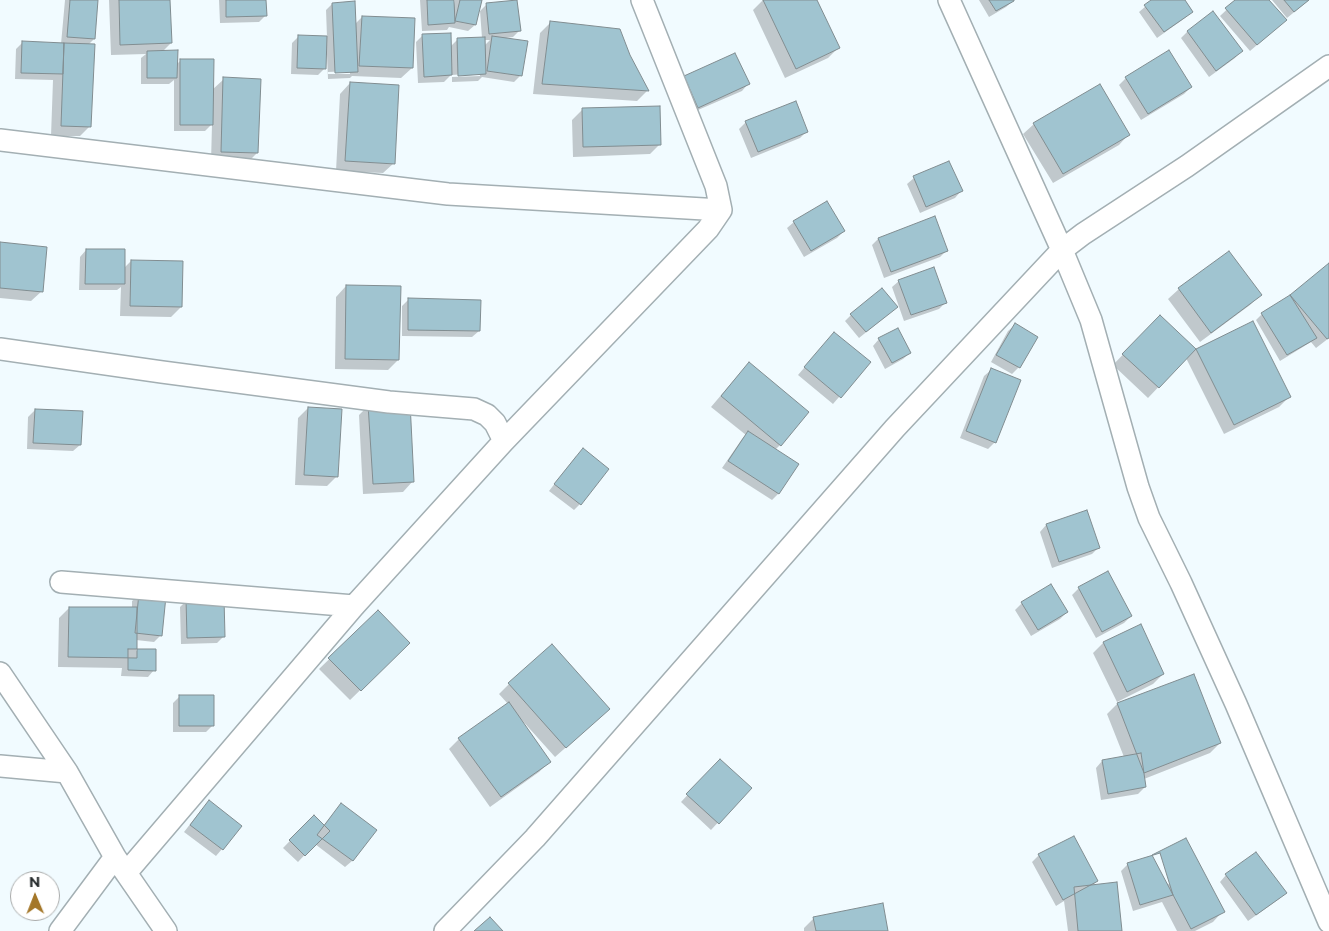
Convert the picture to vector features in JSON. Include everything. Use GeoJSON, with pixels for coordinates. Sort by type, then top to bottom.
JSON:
{"type":"FeatureCollection","features":[{"type":"Feature","properties":{"kind":"street"},"geometry":{"type":"LineString","coordinates":[[60,931],[504,441],[708,229],[721,210],[716,186],[642,0]]}},
{"type":"Feature","properties":{"kind":"street"},"geometry":{"type":"LineString","coordinates":[[949,0],[1062,250],[1091,320],[1138,487],[1149,518],[1236,704],[1329,922]]}},
{"type":"Feature","properties":{"kind":"street"},"geometry":{"type":"LineString","coordinates":[[445,931],[536,838],[895,428],[1062,250],[1083,234],[1187,166],[1329,66]]}},
{"type":"Feature","properties":{"kind":"street"},"geometry":{"type":"LineString","coordinates":[[0,140],[448,194],[721,210]]}},
{"type":"Feature","properties":{"kind":"street"},"geometry":{"type":"LineString","coordinates":[[0,350],[389,402],[474,409],[487,415],[495,422],[504,441]]}},
{"type":"Feature","properties":{"kind":"street"},"geometry":{"type":"LineString","coordinates":[[61,582],[354,606]]}},
{"type":"Feature","properties":{"kind":"street"},"geometry":{"type":"LineString","coordinates":[[0,672],[67,772],[120,865],[166,931]]}},
{"type":"Feature","properties":{"kind":"street"},"geometry":{"type":"LineString","coordinates":[[0,766],[67,772]]}},
{"type":"Feature","properties":{"kind":"building"},"geometry":{"type":"Polygon","coordinates":[[[70,0],[98,0],[95,39],[67,37],[70,0]]]}},
{"type":"Feature","properties":{"kind":"building"},"geometry":{"type":"Polygon","coordinates":[[[119,0],[170,0],[172,43],[120,45],[119,0]]]}},
{"type":"Feature","properties":{"kind":"building"},"geometry":{"type":"Polygon","coordinates":[[[226,0],[266,0],[267,16],[226,17],[226,0]]]}},
{"type":"Feature","properties":{"kind":"building"},"geometry":{"type":"Polygon","coordinates":[[[427,0],[454,0],[455,23],[428,25],[427,0]]]}},
{"type":"Feature","properties":{"kind":"building"},"geometry":{"type":"Polygon","coordinates":[[[460,0],[482,0],[476,25],[455,21],[460,0]]]}},
{"type":"Feature","properties":{"kind":"building"},"geometry":{"type":"Polygon","coordinates":[[[517,0],[521,31],[489,34],[486,3],[517,0]]]}},
{"type":"Feature","properties":{"kind":"building"},"geometry":{"type":"Polygon","coordinates":[[[763,0],[817,0],[840,48],[796,69],[763,0]]]}},
{"type":"Feature","properties":{"kind":"building"},"geometry":{"type":"Polygon","coordinates":[[[989,0],[1014,0],[1014,1],[996,11],[989,0]]]}},
{"type":"Feature","properties":{"kind":"building"},"geometry":{"type":"Polygon","coordinates":[[[1151,0],[1185,0],[1193,12],[1164,32],[1144,5],[1151,0]]]}},
{"type":"Feature","properties":{"kind":"building"},"geometry":{"type":"Polygon","coordinates":[[[1235,0],[1269,0],[1287,20],[1257,45],[1225,8],[1235,0]]]}},
{"type":"Feature","properties":{"kind":"building"},"geometry":{"type":"Polygon","coordinates":[[[1284,0],[1309,0],[1294,12],[1284,0]]]}},
{"type":"Feature","properties":{"kind":"building"},"geometry":{"type":"Polygon","coordinates":[[[355,1],[358,72],[335,73],[332,3],[355,1]]]}},
{"type":"Feature","properties":{"kind":"building"},"geometry":{"type":"Polygon","coordinates":[[[1213,11],[1243,51],[1216,71],[1187,31],[1213,11]]]}},
{"type":"Feature","properties":{"kind":"building"},"geometry":{"type":"Polygon","coordinates":[[[362,16],[415,18],[413,68],[359,66],[362,16]]]}},
{"type":"Feature","properties":{"kind":"building"},"geometry":{"type":"Polygon","coordinates":[[[550,21],[620,29],[630,55],[649,91],[542,84],[550,21]]]}},
{"type":"Feature","properties":{"kind":"building"},"geometry":{"type":"Polygon","coordinates":[[[451,33],[452,75],[424,77],[422,34],[451,33]]]}},
{"type":"Feature","properties":{"kind":"building"},"geometry":{"type":"Polygon","coordinates":[[[298,35],[327,36],[326,69],[297,68],[298,35]]]}},
{"type":"Feature","properties":{"kind":"building"},"geometry":{"type":"Polygon","coordinates":[[[492,36],[528,41],[522,76],[487,71],[492,36]]]}},
{"type":"Feature","properties":{"kind":"building"},"geometry":{"type":"Polygon","coordinates":[[[485,37],[486,74],[458,76],[457,38],[485,37]]]}},
{"type":"Feature","properties":{"kind":"building"},"geometry":{"type":"Polygon","coordinates":[[[22,41],[64,43],[63,74],[21,73],[22,41]]]}},
{"type":"Feature","properties":{"kind":"building"},"geometry":{"type":"Polygon","coordinates":[[[64,43],[95,44],[91,127],[61,126],[64,43]]]}},
{"type":"Feature","properties":{"kind":"building"},"geometry":{"type":"Polygon","coordinates":[[[178,50],[177,78],[147,78],[147,51],[178,50]]]}},
{"type":"Feature","properties":{"kind":"building"},"geometry":{"type":"Polygon","coordinates":[[[1169,50],[1192,87],[1148,114],[1125,77],[1169,50]]]}},
{"type":"Feature","properties":{"kind":"building"},"geometry":{"type":"Polygon","coordinates":[[[735,53],[750,84],[698,108],[684,76],[735,53]]]}},
{"type":"Feature","properties":{"kind":"building"},"geometry":{"type":"Polygon","coordinates":[[[180,59],[214,59],[213,125],[180,125],[180,59]]]}},
{"type":"Feature","properties":{"kind":"building"},"geometry":{"type":"Polygon","coordinates":[[[223,77],[261,79],[258,153],[221,152],[223,77]]]}},
{"type":"Feature","properties":{"kind":"building"},"geometry":{"type":"Polygon","coordinates":[[[350,82],[399,85],[395,164],[345,161],[350,82]]]}},
{"type":"Feature","properties":{"kind":"building"},"geometry":{"type":"Polygon","coordinates":[[[1100,84],[1130,135],[1063,174],[1033,123],[1100,84]]]}},
{"type":"Feature","properties":{"kind":"building"},"geometry":{"type":"Polygon","coordinates":[[[796,101],[808,132],[758,152],[745,121],[796,101]]]}},
{"type":"Feature","properties":{"kind":"building"},"geometry":{"type":"Polygon","coordinates":[[[660,106],[661,145],[583,147],[582,108],[660,106]]]}},
{"type":"Feature","properties":{"kind":"building"},"geometry":{"type":"Polygon","coordinates":[[[949,161],[963,191],[926,207],[913,176],[949,161]]]}},
{"type":"Feature","properties":{"kind":"building"},"geometry":{"type":"Polygon","coordinates":[[[827,201],[845,231],[811,251],[793,221],[827,201]]]}},
{"type":"Feature","properties":{"kind":"building"},"geometry":{"type":"Polygon","coordinates":[[[935,216],[948,251],[891,272],[878,238],[935,216]]]}},
{"type":"Feature","properties":{"kind":"building"},"geometry":{"type":"Polygon","coordinates":[[[0,242],[47,247],[43,292],[0,288],[0,242]]]}},
{"type":"Feature","properties":{"kind":"building"},"geometry":{"type":"Polygon","coordinates":[[[86,249],[125,249],[125,284],[85,284],[86,249]]]}},
{"type":"Feature","properties":{"kind":"building"},"geometry":{"type":"Polygon","coordinates":[[[1229,251],[1262,295],[1211,333],[1178,288],[1229,251]]]}},
{"type":"Feature","properties":{"kind":"building"},"geometry":{"type":"Polygon","coordinates":[[[131,260],[183,261],[182,307],[130,306],[131,260]]]}},
{"type":"Feature","properties":{"kind":"building"},"geometry":{"type":"Polygon","coordinates":[[[1329,263],[1329,338],[1327,339],[1290,295],[1329,263]]]}},
{"type":"Feature","properties":{"kind":"building"},"geometry":{"type":"Polygon","coordinates":[[[934,267],[947,303],[911,315],[898,280],[934,267]]]}},
{"type":"Feature","properties":{"kind":"building"},"geometry":{"type":"Polygon","coordinates":[[[346,285],[401,286],[399,360],[345,359],[346,285]]]}},
{"type":"Feature","properties":{"kind":"building"},"geometry":{"type":"Polygon","coordinates":[[[882,288],[898,307],[866,332],[850,314],[882,288]]]}},
{"type":"Feature","properties":{"kind":"building"},"geometry":{"type":"Polygon","coordinates":[[[1290,295],[1317,338],[1287,355],[1261,313],[1290,295]]]}},
{"type":"Feature","properties":{"kind":"building"},"geometry":{"type":"Polygon","coordinates":[[[408,298],[481,300],[480,331],[408,330],[408,298]]]}},
{"type":"Feature","properties":{"kind":"building"},"geometry":{"type":"Polygon","coordinates":[[[1160,315],[1196,349],[1159,388],[1122,354],[1160,315]]]}},
{"type":"Feature","properties":{"kind":"building"},"geometry":{"type":"Polygon","coordinates":[[[1253,321],[1291,397],[1234,425],[1196,349],[1253,321]]]}},
{"type":"Feature","properties":{"kind":"building"},"geometry":{"type":"Polygon","coordinates":[[[1015,323],[1038,337],[1020,368],[996,355],[1015,323]]]}},
{"type":"Feature","properties":{"kind":"building"},"geometry":{"type":"Polygon","coordinates":[[[898,328],[911,353],[892,363],[878,338],[898,328]]]}},
{"type":"Feature","properties":{"kind":"building"},"geometry":{"type":"Polygon","coordinates":[[[834,332],[871,362],[841,398],[804,367],[834,332]]]}},
{"type":"Feature","properties":{"kind":"building"},"geometry":{"type":"Polygon","coordinates":[[[749,362],[809,412],[781,446],[721,396],[749,362]]]}},
{"type":"Feature","properties":{"kind":"building"},"geometry":{"type":"Polygon","coordinates":[[[991,368],[1021,380],[996,443],[966,431],[991,368]]]}},
{"type":"Feature","properties":{"kind":"building"},"geometry":{"type":"Polygon","coordinates":[[[410,402],[414,482],[373,484],[368,404],[410,402]]]}},
{"type":"Feature","properties":{"kind":"building"},"geometry":{"type":"Polygon","coordinates":[[[308,407],[342,409],[338,477],[304,475],[308,407]]]}},
{"type":"Feature","properties":{"kind":"building"},"geometry":{"type":"Polygon","coordinates":[[[35,409],[83,411],[81,445],[33,443],[35,409]]]}},
{"type":"Feature","properties":{"kind":"building"},"geometry":{"type":"Polygon","coordinates":[[[748,431],[799,464],[779,494],[728,461],[748,431]]]}},
{"type":"Feature","properties":{"kind":"building"},"geometry":{"type":"Polygon","coordinates":[[[583,448],[609,469],[581,505],[554,484],[583,448]]]}},
{"type":"Feature","properties":{"kind":"building"},"geometry":{"type":"Polygon","coordinates":[[[1087,510],[1100,548],[1059,562],[1046,524],[1087,510]]]}},
{"type":"Feature","properties":{"kind":"building"},"geometry":{"type":"Polygon","coordinates":[[[1108,571],[1132,616],[1102,632],[1078,587],[1108,571]]]}},
{"type":"Feature","properties":{"kind":"building"},"geometry":{"type":"Polygon","coordinates":[[[1051,584],[1068,612],[1038,630],[1021,602],[1051,584]]]}},
{"type":"Feature","properties":{"kind":"building"},"geometry":{"type":"Polygon","coordinates":[[[139,593],[166,596],[162,636],[135,633],[139,593]]]}},
{"type":"Feature","properties":{"kind":"building"},"geometry":{"type":"Polygon","coordinates":[[[224,598],[225,637],[187,638],[186,599],[224,598]]]}},
{"type":"Feature","properties":{"kind":"building"},"geometry":{"type":"Polygon","coordinates":[[[69,607],[137,607],[137,658],[68,657],[69,607]]]}},
{"type":"Feature","properties":{"kind":"building"},"geometry":{"type":"Polygon","coordinates":[[[378,610],[410,643],[361,691],[328,658],[378,610]]]}},
{"type":"Feature","properties":{"kind":"building"},"geometry":{"type":"Polygon","coordinates":[[[1141,624],[1164,674],[1127,692],[1103,642],[1141,624]]]}},
{"type":"Feature","properties":{"kind":"building"},"geometry":{"type":"Polygon","coordinates":[[[552,644],[610,709],[566,748],[508,683],[552,644]]]}},
{"type":"Feature","properties":{"kind":"building"},"geometry":{"type":"Polygon","coordinates":[[[128,649],[156,649],[156,671],[128,670],[128,649]]]}},
{"type":"Feature","properties":{"kind":"building"},"geometry":{"type":"Polygon","coordinates":[[[1194,674],[1221,743],[1144,773],[1117,703],[1194,674]]]}},
{"type":"Feature","properties":{"kind":"building"},"geometry":{"type":"Polygon","coordinates":[[[179,695],[214,695],[214,726],[179,726],[179,695]]]}},
{"type":"Feature","properties":{"kind":"building"},"geometry":{"type":"Polygon","coordinates":[[[509,702],[551,762],[501,797],[458,738],[509,702]]]}},
{"type":"Feature","properties":{"kind":"building"},"geometry":{"type":"Polygon","coordinates":[[[1141,753],[1146,787],[1108,794],[1102,760],[1141,753]]]}},
{"type":"Feature","properties":{"kind":"building"},"geometry":{"type":"Polygon","coordinates":[[[720,759],[752,788],[719,824],[686,794],[720,759]]]}},
{"type":"Feature","properties":{"kind":"building"},"geometry":{"type":"Polygon","coordinates":[[[209,800],[242,826],[223,850],[190,825],[209,800]]]}},
{"type":"Feature","properties":{"kind":"building"},"geometry":{"type":"Polygon","coordinates":[[[341,803],[377,830],[353,861],[317,835],[341,803]]]}},
{"type":"Feature","properties":{"kind":"building"},"geometry":{"type":"Polygon","coordinates":[[[314,815],[330,831],[305,856],[289,840],[314,815]]]}},
{"type":"Feature","properties":{"kind":"building"},"geometry":{"type":"Polygon","coordinates":[[[1074,836],[1098,881],[1063,900],[1038,854],[1074,836]]]}},
{"type":"Feature","properties":{"kind":"building"},"geometry":{"type":"Polygon","coordinates":[[[1186,838],[1225,912],[1191,929],[1152,855],[1186,838]]]}},
{"type":"Feature","properties":{"kind":"building"},"geometry":{"type":"Polygon","coordinates":[[[1256,852],[1287,893],[1256,915],[1225,874],[1256,852]]]}},
{"type":"Feature","properties":{"kind":"building"},"geometry":{"type":"Polygon","coordinates":[[[1160,853],[1173,895],[1140,905],[1127,863],[1160,853]]]}},
{"type":"Feature","properties":{"kind":"building"},"geometry":{"type":"Polygon","coordinates":[[[1117,882],[1122,931],[1078,931],[1074,887],[1117,882]]]}},
{"type":"Feature","properties":{"kind":"building"},"geometry":{"type":"Polygon","coordinates":[[[883,903],[888,931],[816,931],[813,917],[883,903]]]}},
{"type":"Feature","properties":{"kind":"building"},"geometry":{"type":"Polygon","coordinates":[[[490,917],[503,931],[474,931],[490,917]]]}}]}
